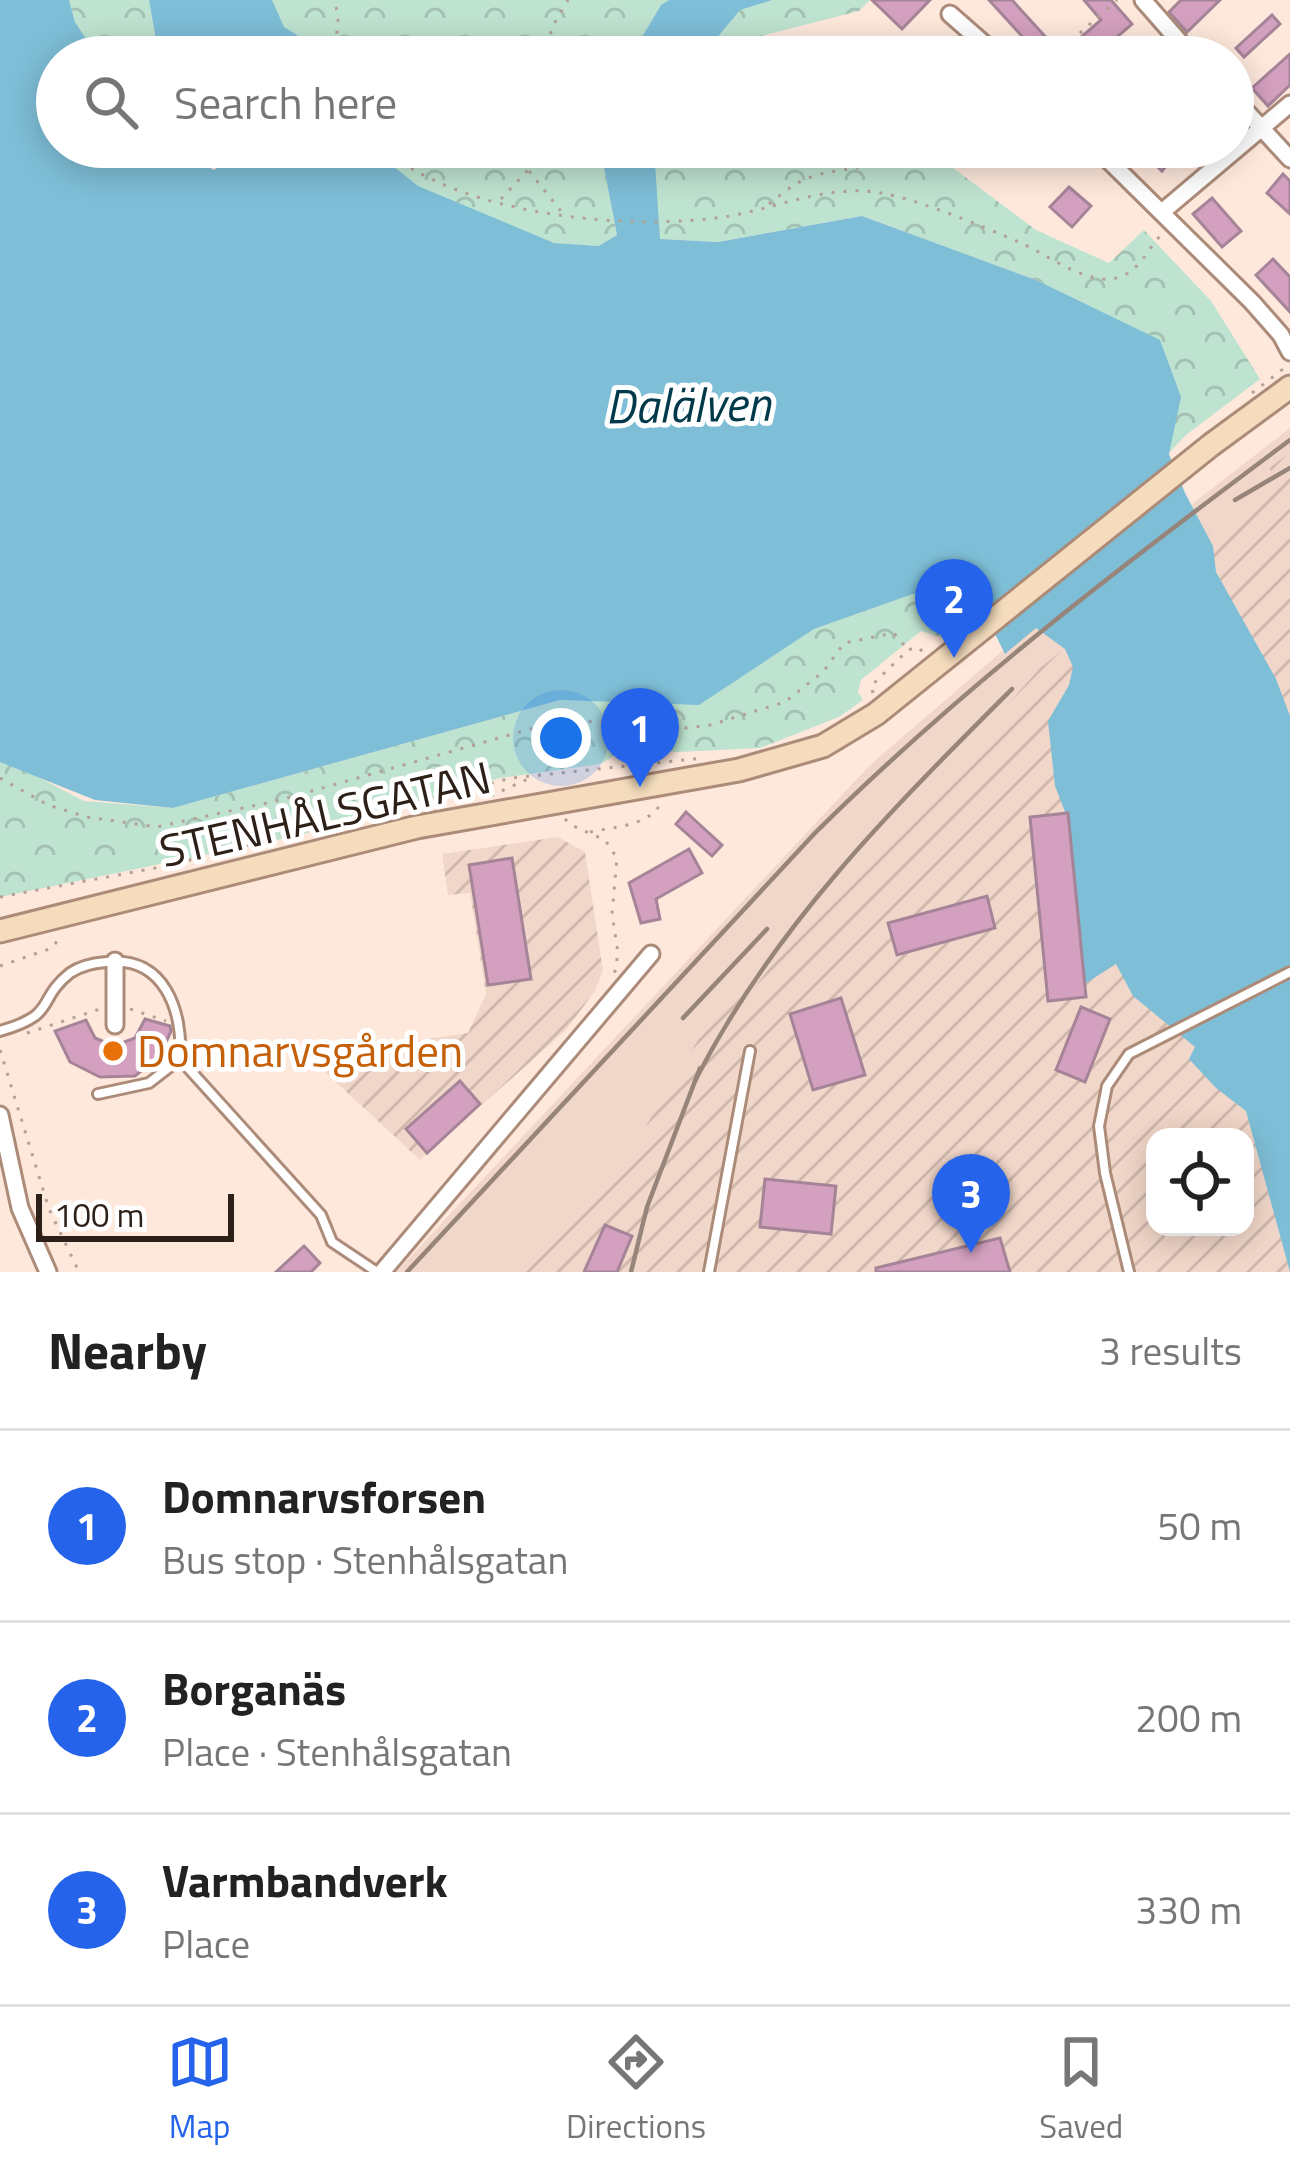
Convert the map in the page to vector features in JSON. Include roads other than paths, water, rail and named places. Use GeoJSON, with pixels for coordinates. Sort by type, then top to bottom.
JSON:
{"type":"FeatureCollection","features":[{"type":"Feature","properties":{"kind":"street"},"geometry":{"type":"LineString","coordinates":[[1143,0],[1175,36]]}},
{"type":"Feature","properties":{"kind":"street"},"geometry":{"type":"LineString","coordinates":[[950,14],[976,36]]}},
{"type":"Feature","properties":{"kind":"street"},"geometry":{"type":"LineString","coordinates":[[1254,136],[1290,104]]}},
{"type":"Feature","properties":{"kind":"street"},"geometry":{"type":"LineString","coordinates":[[1254,118],[1290,159]]}},
{"type":"Feature","properties":{"kind":"street"},"geometry":{"type":"LineString","coordinates":[[1117,168],[1252,302],[1281,334],[1290,352]]}},
{"type":"Feature","properties":{"kind":"street"},"geometry":{"type":"LineString","coordinates":[[1168,218],[1220,168]]}},
{"type":"Feature","properties":{"kind":"street","name":"STENHÅLSGATAN"},"geometry":{"type":"LineString","coordinates":[[0,932],[417,827],[739,770],[823,746],[876,714],[1290,386]]}},
{"type":"Feature","properties":{"kind":"street"},"geometry":{"type":"LineString","coordinates":[[380,1272],[651,954]]}},
{"type":"Feature","properties":{"kind":"street"},"geometry":{"type":"LineString","coordinates":[[115,961],[115,1025]]}},
{"type":"Feature","properties":{"kind":"street"},"geometry":{"type":"LineString","coordinates":[[0,1115],[20,1208],[48,1272]]}},
{"type":"Feature","properties":{"kind":"lane"},"geometry":{"type":"LineString","coordinates":[[0,1030],[35,1019],[73,970],[115,961],[152,972],[176,1005],[180,1059],[321,1215],[332,1242],[380,1272]]}},
{"type":"Feature","properties":{"kind":"lane"},"geometry":{"type":"LineString","coordinates":[[1129,1272],[1099,1126],[1107,1086],[1129,1054],[1290,972]]}},
{"type":"Feature","properties":{"kind":"lane"},"geometry":{"type":"LineString","coordinates":[[709,1272],[750,1051]]}},
{"type":"Feature","properties":{"kind":"lane"},"geometry":{"type":"LineString","coordinates":[[98,1094],[149,1083],[180,1059]]}},
{"type":"Feature","properties":{"kind":"water","name":"Dalälven"},"geometry":{"type":"Polygon","coordinates":[[[0,0],[69,0],[84,36],[36,36],[36,168],[395,168],[418,186],[554,243],[599,246],[617,235],[604,168],[655,168],[660,239],[718,242],[862,216],[1036,280],[1160,340],[1181,397],[1169,454],[1213,546],[1216,572],[1276,679],[1290,716],[1290,1272],[1246,1111],[1189,1059],[1195,1047],[1133,996],[1116,964],[1083,985],[1067,817],[1055,786],[1048,721],[1069,685],[1073,667],[1065,649],[1036,628],[1005,654],[979,602],[913,594],[814,629],[699,705],[560,700],[173,808],[95,800],[0,762],[0,0]]]}},
{"type":"Feature","properties":{"kind":"water"},"geometry":{"type":"Polygon","coordinates":[[[149,0],[272,0],[284,27],[299,36],[155,36],[149,0]]]}},
{"type":"Feature","properties":{"kind":"water"},"geometry":{"type":"Polygon","coordinates":[[[669,0],[772,0],[740,10],[718,36],[643,36],[669,0]]]}},
{"type":"Feature","properties":{"kind":"railway"},"geometry":{"type":"LineString","coordinates":[[407,1272],[815,833],[871,780],[1045,628],[1290,440]]}},
{"type":"Feature","properties":{"kind":"railway"},"geometry":{"type":"LineString","coordinates":[[1235,500],[1290,468]]}},
{"type":"Feature","properties":{"kind":"railway"},"geometry":{"type":"LineString","coordinates":[[695,1081],[726,1025],[798,921],[879,825],[1012,689]]}},
{"type":"Feature","properties":{"kind":"railway"},"geometry":{"type":"LineString","coordinates":[[683,1018],[767,929]]}},
{"type":"Feature","properties":{"kind":"railway"},"geometry":{"type":"LineString","coordinates":[[631,1272],[647,1207],[700,1068]]}},
{"type":"Feature","properties":{"kind":"place","name":"Borganäs"},"geometry":{"type":"Point","coordinates":[954,658]}},
{"type":"Feature","properties":{"kind":"place","name":"Domnarvsforsen"},"geometry":{"type":"Point","coordinates":[640,787]}},
{"type":"Feature","properties":{"kind":"place","name":"Domnarvsgården"},"geometry":{"type":"Point","coordinates":[113,1051]}},
{"type":"Feature","properties":{"kind":"place","name":"Varmbandverk"},"geometry":{"type":"Point","coordinates":[971,1253]}}]}
